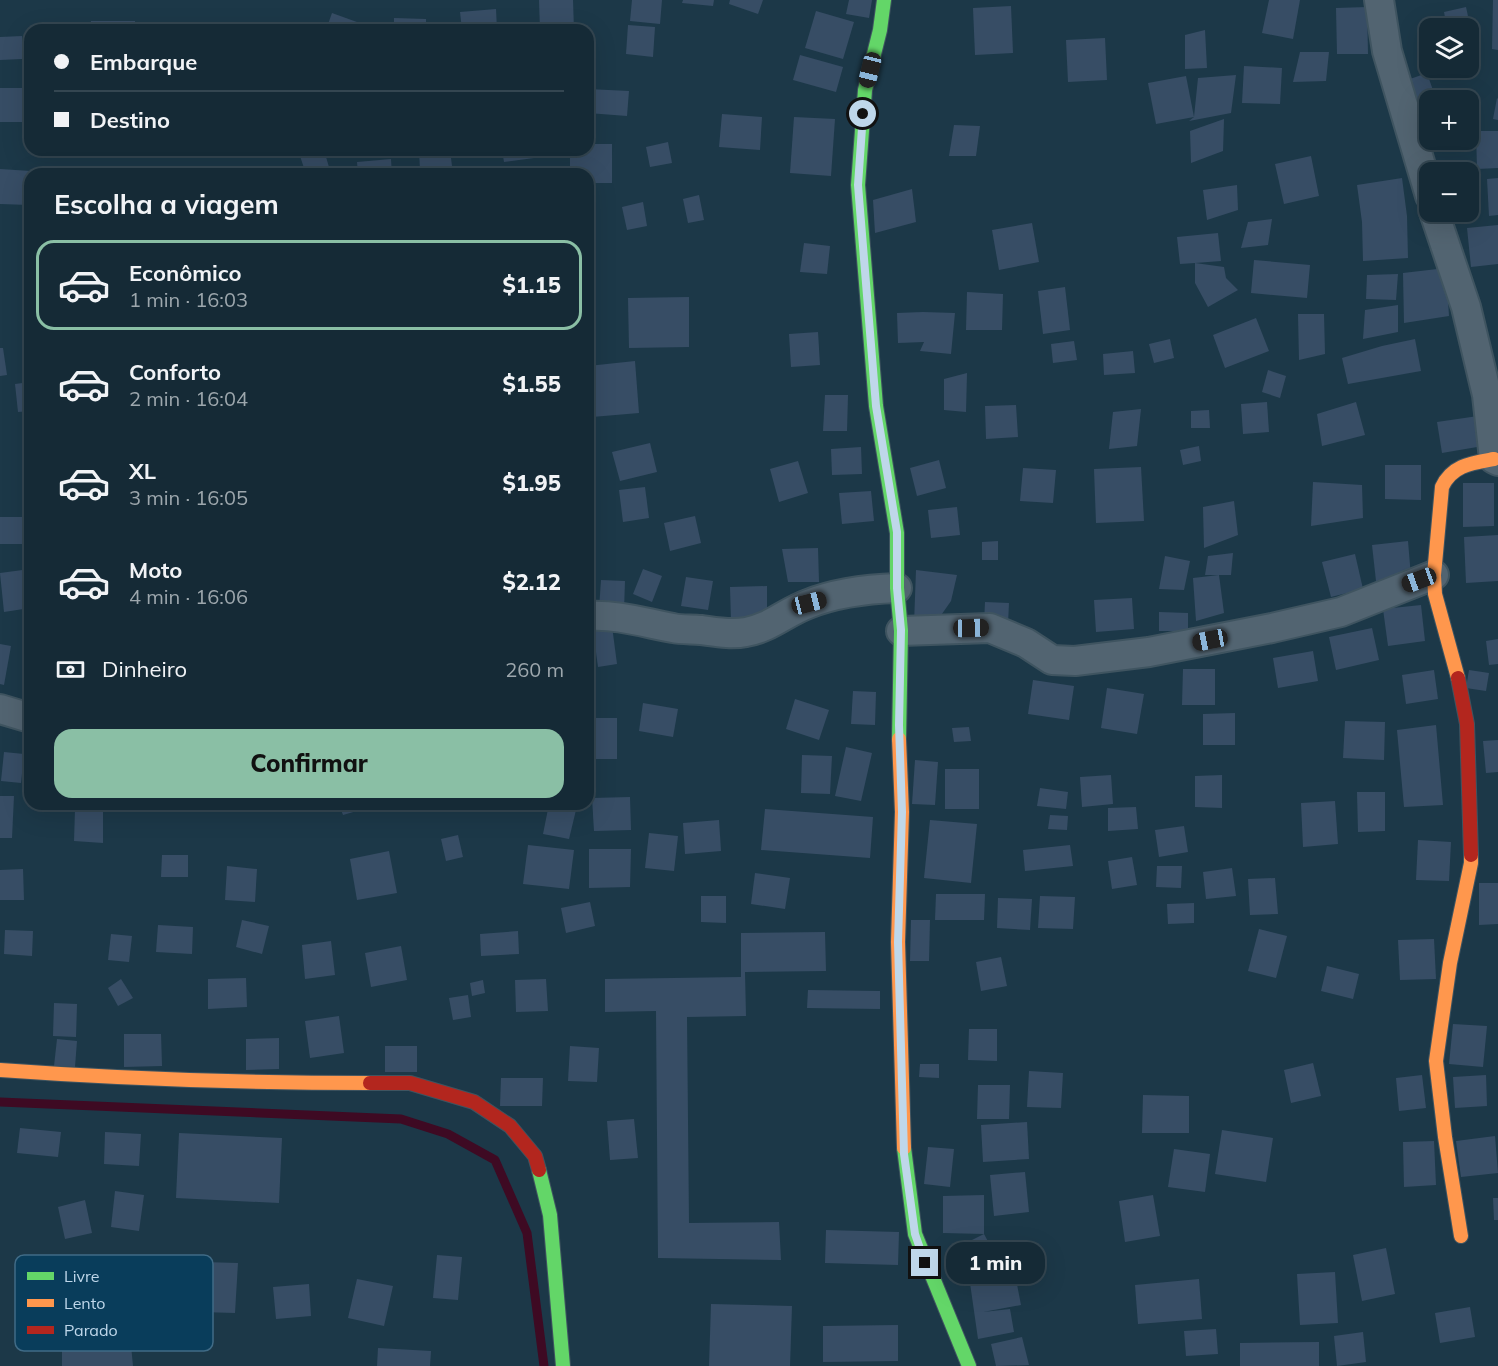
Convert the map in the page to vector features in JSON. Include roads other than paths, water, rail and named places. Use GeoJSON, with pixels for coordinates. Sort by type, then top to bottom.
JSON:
{"type":"FeatureCollection","features":[{"type":"Feature","properties":{"kind":"street"},"geometry":{"type":"LineString","coordinates":[[884,0],[865,90],[858,185],[876,406],[897,532],[897,588],[901,630],[899,725],[902,812],[898,942],[904,1154],[915,1234],[969,1366]]}},
{"type":"Feature","properties":{"kind":"street"},"geometry":{"type":"LineString","coordinates":[[1379,0],[1386,51],[1420,162]]}},
{"type":"Feature","properties":{"kind":"street"},"geometry":{"type":"LineString","coordinates":[[1437,222],[1469,318],[1487,395],[1496,460],[1455,468],[1446,475],[1442,486],[1434,575],[1435,594],[1458,676],[1467,724],[1471,863],[1450,963],[1436,1061],[1445,1137],[1461,1236]]}},
{"type":"Feature","properties":{"kind":"street"},"geometry":{"type":"LineString","coordinates":[[901,630],[990,628],[1026,644],[1052,660],[1075,661],[1149,652],[1341,612],[1434,575]]}},
{"type":"Feature","properties":{"kind":"street"},"geometry":{"type":"LineString","coordinates":[[594,616],[729,634],[747,632],[774,623],[784,615],[809,603],[874,588],[897,588]]}},
{"type":"Feature","properties":{"kind":"street"},"geometry":{"type":"LineString","coordinates":[[0,710],[24,716]]}},
{"type":"Feature","properties":{"kind":"street"},"geometry":{"type":"LineString","coordinates":[[0,1070],[98,1077],[292,1083],[410,1083],[474,1102],[510,1126],[535,1156],[550,1215],[563,1366]]}},
{"type":"Feature","properties":{"kind":"waterway"},"geometry":{"type":"LineString","coordinates":[[0,1102],[401,1119],[448,1134],[495,1160],[527,1233],[544,1366]]}}]}
